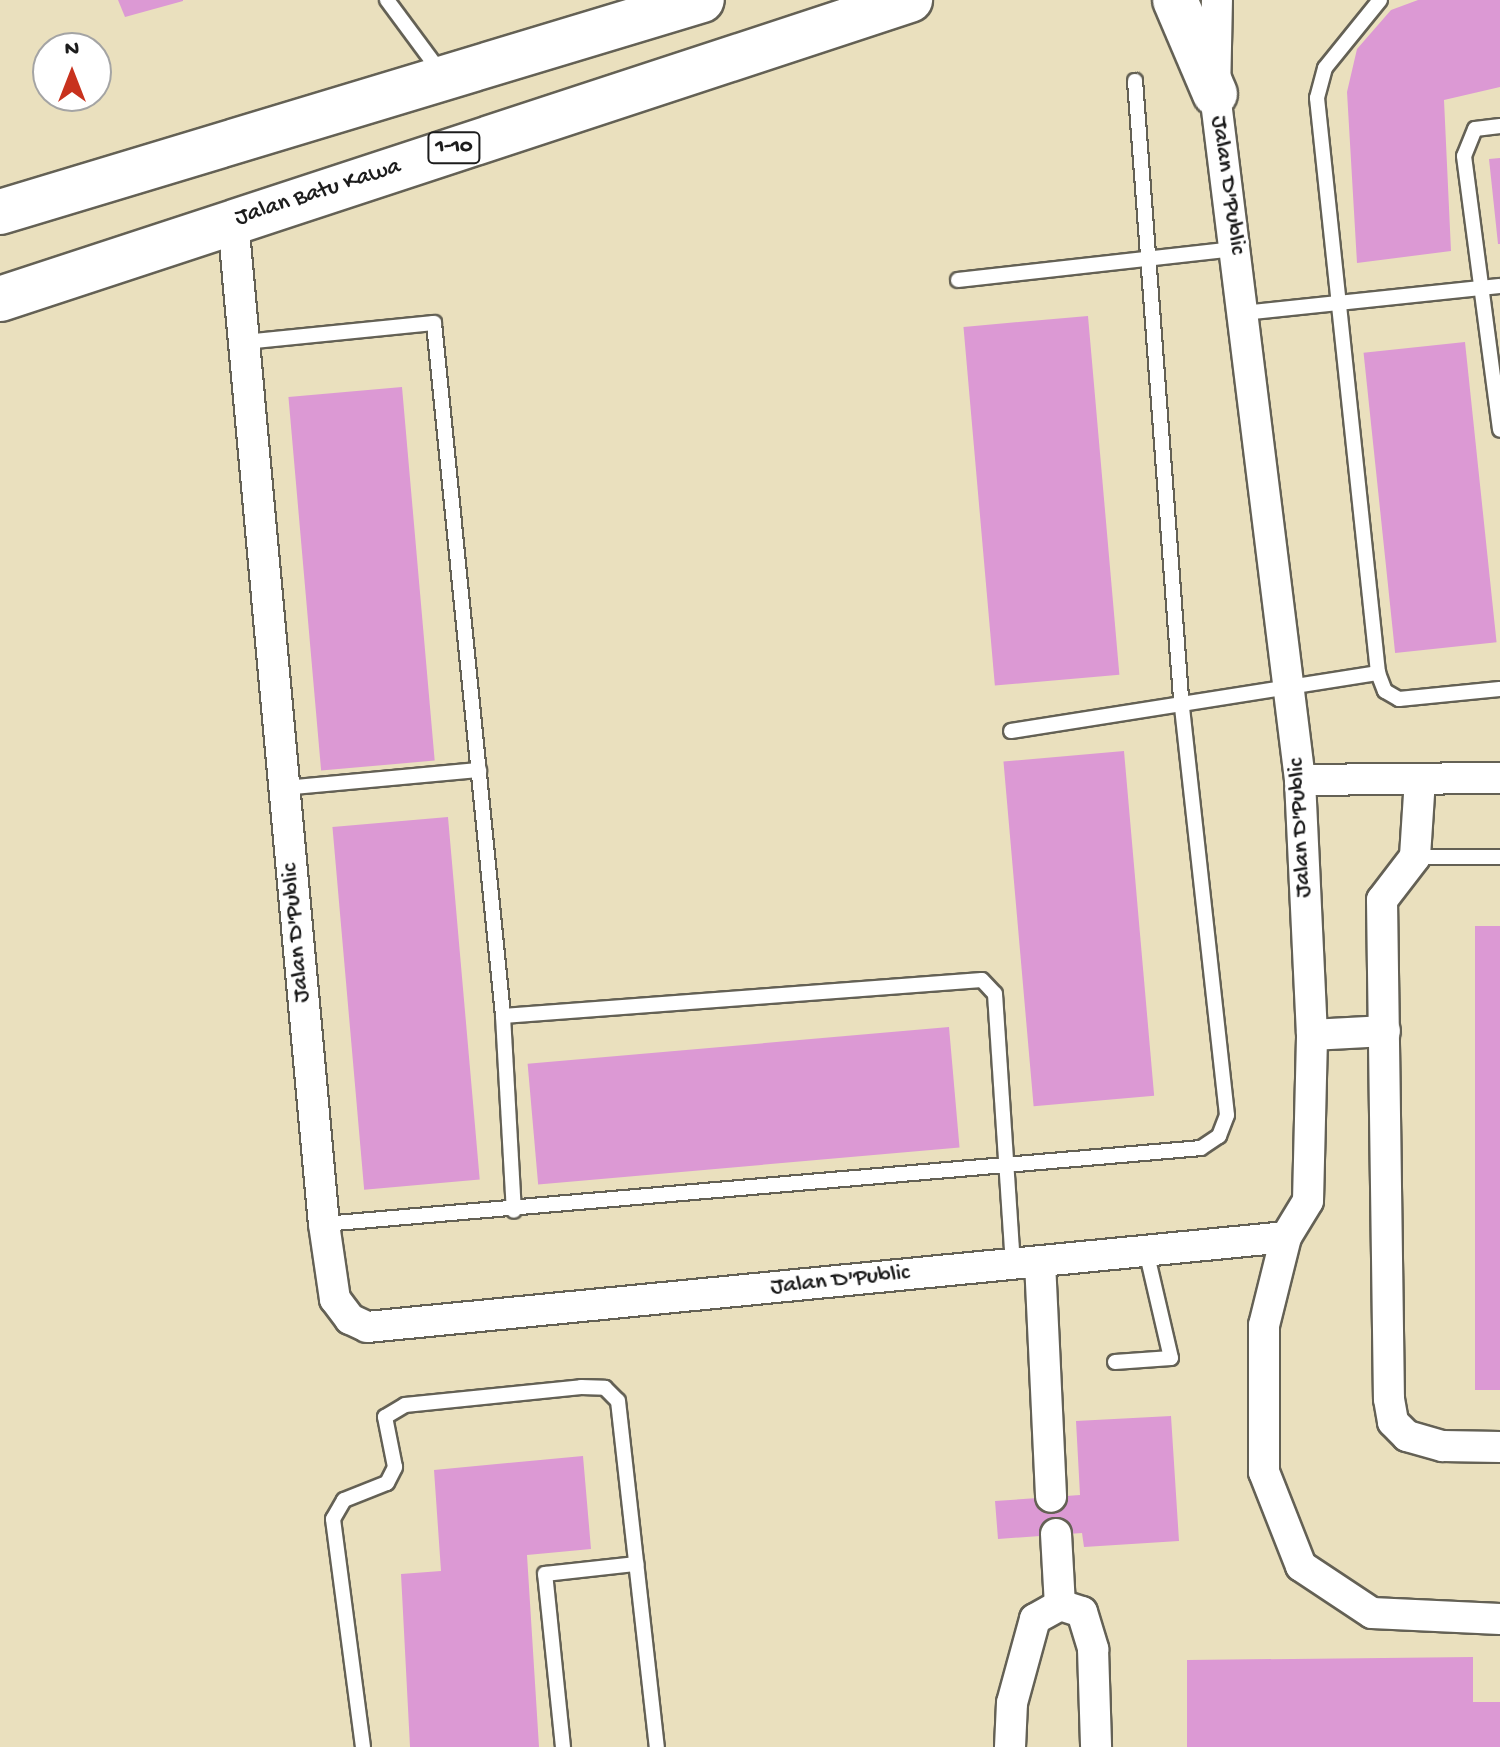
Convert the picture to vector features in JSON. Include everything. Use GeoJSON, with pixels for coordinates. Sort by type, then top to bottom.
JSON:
{"type":"FeatureCollection","features":[{"type":"Feature","properties":{"kind":"highway","name":"Jalan Batu Kawa"},"geometry":{"type":"LineString","coordinates":[[0,299],[910,0]]}},
{"type":"Feature","properties":{"kind":"highway"},"geometry":{"type":"LineString","coordinates":[[1175,0],[1215,94]]}},
{"type":"Feature","properties":{"kind":"highway"},"geometry":{"type":"LineString","coordinates":[[0,212],[446,80],[687,2]]}},
{"type":"Feature","properties":{"kind":"street","name":"Jalan D'Public"},"geometry":{"type":"LineString","coordinates":[[233,221],[324,1224],[335,1299],[367,1327],[1026,1263],[1147,1255],[1286,1237],[1308,1201],[1312,1035],[1300,780],[1215,94],[1217,0]]}},
{"type":"Feature","properties":{"kind":"street"},"geometry":{"type":"LineString","coordinates":[[1300,780],[1500,778]]}},
{"type":"Feature","properties":{"kind":"street"},"geometry":{"type":"LineString","coordinates":[[1420,779],[1415,857],[1382,900],[1393,1422],[1407,1436],[1443,1446],[1500,1447]]}},
{"type":"Feature","properties":{"kind":"street"},"geometry":{"type":"LineString","coordinates":[[1312,1035],[1385,1031]]}},
{"type":"Feature","properties":{"kind":"street"},"geometry":{"type":"LineString","coordinates":[[1286,1237],[1264,1325],[1264,1472],[1301,1566],[1372,1613],[1500,1619]]}},
{"type":"Feature","properties":{"kind":"street"},"geometry":{"type":"LineString","coordinates":[[1026,1263],[1051,1497]]}},
{"type":"Feature","properties":{"kind":"street"},"geometry":{"type":"LineString","coordinates":[[1056,1534],[1060,1605]]}},
{"type":"Feature","properties":{"kind":"street"},"geometry":{"type":"LineString","coordinates":[[1010,1747],[1012,1703],[1035,1619],[1060,1605],[1082,1612],[1093,1649],[1096,1747]]}},
{"type":"Feature","properties":{"kind":"lane"},"geometry":{"type":"LineString","coordinates":[[387,0],[446,80]]}},
{"type":"Feature","properties":{"kind":"lane"},"geometry":{"type":"LineString","coordinates":[[1380,0],[1325,68],[1317,98],[1378,673],[1385,691],[1399,699],[1500,689]]}},
{"type":"Feature","properties":{"kind":"lane"},"geometry":{"type":"LineString","coordinates":[[324,1224],[514,1211],[1201,1148],[1219,1136],[1227,1115],[1181,698],[1135,81]]}},
{"type":"Feature","properties":{"kind":"lane"},"geometry":{"type":"LineString","coordinates":[[1500,126],[1475,129],[1465,141],[1480,288],[1500,430]]}},
{"type":"Feature","properties":{"kind":"lane"},"geometry":{"type":"LineString","coordinates":[[958,280],[1150,256],[1236,249]]}},
{"type":"Feature","properties":{"kind":"lane"},"geometry":{"type":"LineString","coordinates":[[1243,313],[1500,286]]}},
{"type":"Feature","properties":{"kind":"lane"},"geometry":{"type":"LineString","coordinates":[[244,342],[434,323],[503,1016],[514,1211]]}},
{"type":"Feature","properties":{"kind":"lane"},"geometry":{"type":"LineString","coordinates":[[1011,731],[1133,714],[1181,698],[1290,681],[1378,673]]}},
{"type":"Feature","properties":{"kind":"lane"},"geometry":{"type":"LineString","coordinates":[[284,788],[479,770]]}},
{"type":"Feature","properties":{"kind":"lane"},"geometry":{"type":"LineString","coordinates":[[1415,857],[1500,857]]}},
{"type":"Feature","properties":{"kind":"lane"},"geometry":{"type":"LineString","coordinates":[[503,1016],[982,980],[995,994],[1005,1164],[1026,1263]]}},
{"type":"Feature","properties":{"kind":"lane"},"geometry":{"type":"LineString","coordinates":[[1115,1362],[1171,1358],[1147,1255]]}},
{"type":"Feature","properties":{"kind":"lane"},"geometry":{"type":"LineString","coordinates":[[363,1747],[333,1519],[344,1500],[387,1483],[395,1467],[385,1417],[392,1408],[605,1388],[618,1401],[657,1747]]}},
{"type":"Feature","properties":{"kind":"lane"},"geometry":{"type":"LineString","coordinates":[[563,1747],[545,1574],[636,1564]]}},
{"type":"Feature","properties":{"kind":"building"},"geometry":{"type":"Polygon","coordinates":[[[118,0],[183,0],[183,1],[125,17],[118,0]]]}},
{"type":"Feature","properties":{"kind":"building"},"geometry":{"type":"Polygon","coordinates":[[[1418,0],[1500,0],[1500,87],[1444,100],[1451,251],[1357,263],[1347,92],[1357,49],[1391,10],[1418,0]]]}},
{"type":"Feature","properties":{"kind":"building"},"geometry":{"type":"Polygon","coordinates":[[[1500,158],[1500,244],[1498,244],[1489,159],[1500,158]]]}},
{"type":"Feature","properties":{"kind":"building"},"geometry":{"type":"Polygon","coordinates":[[[1088,316],[1119,675],[995,686],[963,327],[1088,316]]]}},
{"type":"Feature","properties":{"kind":"building"},"geometry":{"type":"Polygon","coordinates":[[[1465,342],[1497,642],[1395,653],[1364,353],[1465,342]]]}},
{"type":"Feature","properties":{"kind":"building"},"geometry":{"type":"Polygon","coordinates":[[[402,387],[435,761],[321,771],[288,397],[402,387]]]}},
{"type":"Feature","properties":{"kind":"building"},"geometry":{"type":"Polygon","coordinates":[[[1124,751],[1154,1096],[1034,1106],[1003,762],[1124,751]]]}},
{"type":"Feature","properties":{"kind":"building"},"geometry":{"type":"Polygon","coordinates":[[[448,817],[480,1180],[364,1190],[332,827],[448,817]]]}},
{"type":"Feature","properties":{"kind":"building"},"geometry":{"type":"Polygon","coordinates":[[[1475,926],[1500,926],[1500,1390],[1475,1390],[1475,926]]]}},
{"type":"Feature","properties":{"kind":"building"},"geometry":{"type":"Polygon","coordinates":[[[949,1027],[960,1148],[538,1184],[528,1064],[949,1027]]]}},
{"type":"Feature","properties":{"kind":"building"},"geometry":{"type":"Polygon","coordinates":[[[1171,1416],[1179,1541],[1084,1547],[1082,1533],[998,1539],[995,1501],[1080,1495],[1076,1421],[1171,1416]]]}},
{"type":"Feature","properties":{"kind":"building"},"geometry":{"type":"Polygon","coordinates":[[[583,1456],[591,1549],[527,1555],[539,1747],[410,1747],[401,1574],[441,1571],[434,1470],[583,1456]]]}},
{"type":"Feature","properties":{"kind":"building"},"geometry":{"type":"Polygon","coordinates":[[[1473,1657],[1473,1702],[1500,1702],[1500,1747],[1187,1747],[1187,1660],[1473,1657]]]}}]}
